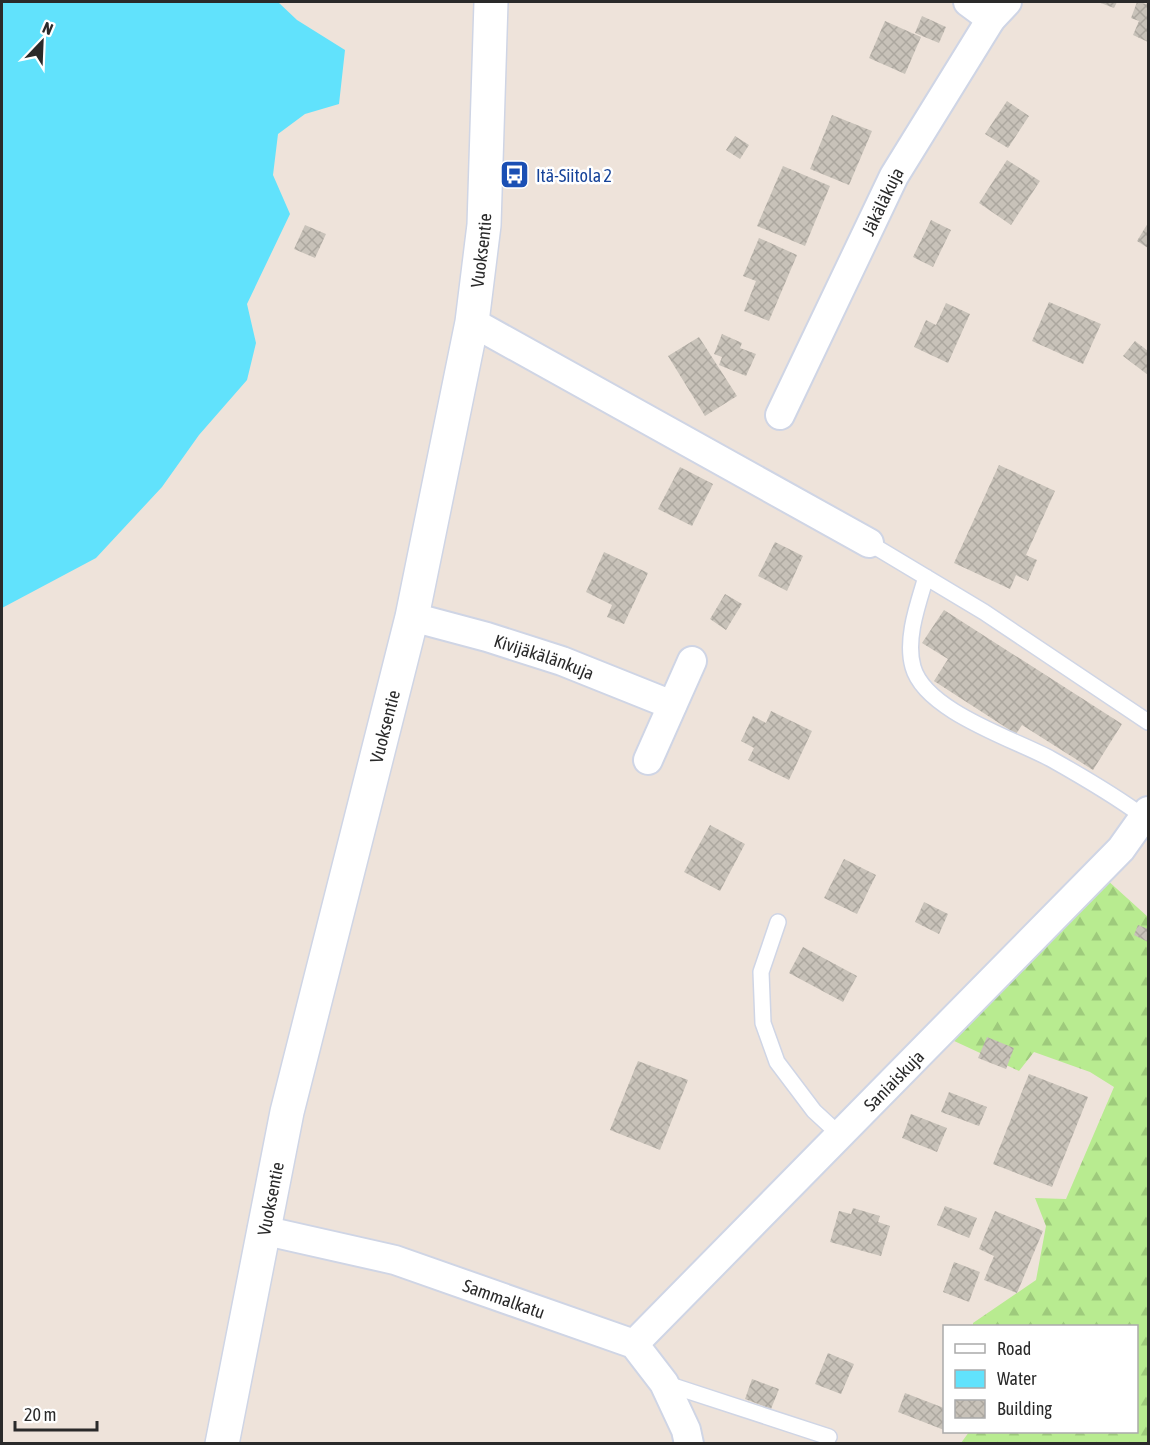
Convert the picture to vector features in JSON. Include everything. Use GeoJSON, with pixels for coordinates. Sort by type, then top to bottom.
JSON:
{"type":"FeatureCollection","features":[{"type":"Feature","properties":{"kind":"street","name":"Vuoksentie"},"geometry":{"type":"LineString","coordinates":[[222,1443],[287,1112],[412,617],[472,322],[484,225],[491,2]]}},
{"type":"Feature","properties":{"kind":"street"},"geometry":{"type":"LineString","coordinates":[[968,2],[999,10]]}},
{"type":"Feature","properties":{"kind":"street","name":"Jäkäläkuja"},"geometry":{"type":"LineString","coordinates":[[780,415],[894,176],[999,10]]}},
{"type":"Feature","properties":{"kind":"street"},"geometry":{"type":"LineString","coordinates":[[472,322],[869,543]]}},
{"type":"Feature","properties":{"kind":"street","name":"Kivijäkälänkuja"},"geometry":{"type":"LineString","coordinates":[[412,617],[488,637],[562,661],[672,705]]}},
{"type":"Feature","properties":{"kind":"street"},"geometry":{"type":"LineString","coordinates":[[648,760],[692,661]]}},
{"type":"Feature","properties":{"kind":"street","name":"Saniaiskuja"},"geometry":{"type":"LineString","coordinates":[[634,1344],[841,1136],[1120,849],[1146,814]]}},
{"type":"Feature","properties":{"kind":"street","name":"Sammalkatu"},"geometry":{"type":"LineString","coordinates":[[262,1230],[395,1260],[634,1344]]}},
{"type":"Feature","properties":{"kind":"street"},"geometry":{"type":"LineString","coordinates":[[634,1344],[664,1383],[686,1430],[689,1443]]}},
{"type":"Feature","properties":{"kind":"lane"},"geometry":{"type":"LineString","coordinates":[[869,543],[984,612],[1149,722]]}},
{"type":"Feature","properties":{"kind":"lane"},"geometry":{"type":"LineString","coordinates":[[926,578],[912,626],[913,668],[931,694],[974,724],[1048,758],[1146,814]]}},
{"type":"Feature","properties":{"kind":"lane"},"geometry":{"type":"LineString","coordinates":[[778,922],[761,972],[763,1023],[777,1062],[814,1110],[841,1136]]}},
{"type":"Feature","properties":{"kind":"lane"},"geometry":{"type":"LineString","coordinates":[[664,1383],[829,1437]]}},
{"type":"Feature","properties":{"kind":"green space"},"geometry":{"type":"Polygon","coordinates":[[[1106,879],[1148,917],[1148,1443],[961,1443],[968,1433],[1138,1433],[1138,1325],[973,1325],[1036,1280],[1046,1226],[1035,1198],[1066,1199],[1114,1087],[1090,1072],[1034,1052],[1019,1071],[952,1040],[1106,879]]]}},
{"type":"Feature","properties":{"kind":"water"},"geometry":{"type":"Polygon","coordinates":[[[2,2],[278,2],[297,20],[345,50],[339,104],[305,114],[278,134],[273,175],[290,214],[247,304],[256,343],[247,380],[199,435],[162,487],[96,558],[2,608],[2,2]]]}},
{"type":"Feature","properties":{"kind":"building"},"geometry":{"type":"Polygon","coordinates":[[[1098,2],[1117,2],[1114,8],[1098,2]]]}},
{"type":"Feature","properties":{"kind":"building"},"geometry":{"type":"Polygon","coordinates":[[[1137,2],[1146,4],[1148,2],[1148,42],[1133,35],[1139,21],[1131,18],[1137,2]]]}},
{"type":"Feature","properties":{"kind":"building"},"geometry":{"type":"Polygon","coordinates":[[[922,16],[946,27],[939,43],[915,33],[922,16]]]}},
{"type":"Feature","properties":{"kind":"building"},"geometry":{"type":"Polygon","coordinates":[[[885,21],[921,37],[905,74],[869,58],[885,21]]]}},
{"type":"Feature","properties":{"kind":"building"},"geometry":{"type":"Polygon","coordinates":[[[1007,101],[1029,116],[1008,148],[985,134],[1007,101]]]}},
{"type":"Feature","properties":{"kind":"building"},"geometry":{"type":"Polygon","coordinates":[[[832,115],[872,131],[849,185],[810,169],[832,115]]]}},
{"type":"Feature","properties":{"kind":"building"},"geometry":{"type":"Polygon","coordinates":[[[735,136],[749,145],[740,159],[726,150],[735,136]]]}},
{"type":"Feature","properties":{"kind":"building"},"geometry":{"type":"Polygon","coordinates":[[[1007,160],[1040,181],[1011,225],[979,203],[1007,160]]]}},
{"type":"Feature","properties":{"kind":"building"},"geometry":{"type":"Polygon","coordinates":[[[783,166],[830,186],[805,246],[757,226],[783,166]]]}},
{"type":"Feature","properties":{"kind":"building"},"geometry":{"type":"Polygon","coordinates":[[[931,220],[951,230],[933,267],[913,257],[931,220]]]}},
{"type":"Feature","properties":{"kind":"building"},"geometry":{"type":"Polygon","coordinates":[[[1148,223],[1148,248],[1137,241],[1148,223]]]}},
{"type":"Feature","properties":{"kind":"building"},"geometry":{"type":"Polygon","coordinates":[[[305,225],[326,234],[315,258],[294,249],[305,225]]]}},
{"type":"Feature","properties":{"kind":"building"},"geometry":{"type":"Polygon","coordinates":[[[759,238],[797,255],[769,321],[744,311],[756,281],[743,276],[759,238]]]}},
{"type":"Feature","properties":{"kind":"building"},"geometry":{"type":"Polygon","coordinates":[[[1049,302],[1101,324],[1083,364],[1032,341],[1049,302]]]}},
{"type":"Feature","properties":{"kind":"building"},"geometry":{"type":"Polygon","coordinates":[[[946,303],[970,314],[948,363],[914,347],[926,320],[936,325],[946,303]]]}},
{"type":"Feature","properties":{"kind":"building"},"geometry":{"type":"Polygon","coordinates":[[[722,334],[742,343],[740,348],[756,354],[746,376],[719,365],[722,357],[714,354],[722,334]]]}},
{"type":"Feature","properties":{"kind":"building"},"geometry":{"type":"Polygon","coordinates":[[[699,337],[737,396],[705,416],[668,356],[699,337]]]}},
{"type":"Feature","properties":{"kind":"building"},"geometry":{"type":"Polygon","coordinates":[[[1135,341],[1148,351],[1148,375],[1123,356],[1135,341]]]}},
{"type":"Feature","properties":{"kind":"building"},"geometry":{"type":"Polygon","coordinates":[[[999,465],[1055,491],[1026,555],[1037,560],[1028,581],[1016,575],[1010,589],[954,563],[999,465]]]}},
{"type":"Feature","properties":{"kind":"building"},"geometry":{"type":"Polygon","coordinates":[[[680,467],[713,484],[692,526],[658,509],[680,467]]]}},
{"type":"Feature","properties":{"kind":"building"},"geometry":{"type":"Polygon","coordinates":[[[775,542],[803,556],[787,591],[758,576],[775,542]]]}},
{"type":"Feature","properties":{"kind":"building"},"geometry":{"type":"Polygon","coordinates":[[[604,552],[648,573],[624,624],[607,617],[612,605],[586,592],[604,552]]]}},
{"type":"Feature","properties":{"kind":"building"},"geometry":{"type":"Polygon","coordinates":[[[725,594],[742,604],[726,630],[710,619],[725,594]]]}},
{"type":"Feature","properties":{"kind":"building"},"geometry":{"type":"Polygon","coordinates":[[[944,610],[1122,724],[1093,770],[1022,725],[1016,734],[934,681],[948,659],[922,643],[944,610]]]}},
{"type":"Feature","properties":{"kind":"building"},"geometry":{"type":"Polygon","coordinates":[[[771,711],[812,731],[789,780],[748,760],[754,748],[741,741],[753,716],[766,723],[771,711]]]}},
{"type":"Feature","properties":{"kind":"building"},"geometry":{"type":"Polygon","coordinates":[[[710,825],[745,844],[720,891],[684,872],[710,825]]]}},
{"type":"Feature","properties":{"kind":"building"},"geometry":{"type":"Polygon","coordinates":[[[844,859],[876,875],[857,914],[824,898],[844,859]]]}},
{"type":"Feature","properties":{"kind":"building"},"geometry":{"type":"Polygon","coordinates":[[[924,902],[948,914],[939,934],[915,922],[924,902]]]}},
{"type":"Feature","properties":{"kind":"building"},"geometry":{"type":"Polygon","coordinates":[[[1138,925],[1148,929],[1148,942],[1134,935],[1138,925]]]}},
{"type":"Feature","properties":{"kind":"building"},"geometry":{"type":"Polygon","coordinates":[[[803,947],[857,976],[843,1002],[789,973],[803,947]]]}},
{"type":"Feature","properties":{"kind":"building"},"geometry":{"type":"Polygon","coordinates":[[[987,1037],[1014,1048],[1006,1069],[978,1058],[987,1037]]]}},
{"type":"Feature","properties":{"kind":"building"},"geometry":{"type":"Polygon","coordinates":[[[638,1061],[688,1080],[660,1150],[610,1130],[638,1061]]]}},
{"type":"Feature","properties":{"kind":"building"},"geometry":{"type":"Polygon","coordinates":[[[1029,1074],[1088,1097],[1052,1187],[993,1164],[1029,1074]]]}},
{"type":"Feature","properties":{"kind":"building"},"geometry":{"type":"Polygon","coordinates":[[[949,1092],[987,1107],[979,1126],[941,1112],[949,1092]]]}},
{"type":"Feature","properties":{"kind":"building"},"geometry":{"type":"Polygon","coordinates":[[[911,1114],[947,1128],[937,1152],[902,1138],[911,1114]]]}},
{"type":"Feature","properties":{"kind":"building"},"geometry":{"type":"Polygon","coordinates":[[[945,1206],[977,1218],[969,1238],[937,1225],[945,1206]]]}},
{"type":"Feature","properties":{"kind":"building"},"geometry":{"type":"Polygon","coordinates":[[[853,1208],[880,1216],[878,1222],[890,1226],[881,1256],[830,1242],[839,1211],[851,1214],[853,1208]]]}},
{"type":"Feature","properties":{"kind":"building"},"geometry":{"type":"Polygon","coordinates":[[[995,1211],[1043,1231],[1017,1293],[984,1280],[994,1256],[979,1249],[995,1211]]]}},
{"type":"Feature","properties":{"kind":"building"},"geometry":{"type":"Polygon","coordinates":[[[954,1262],[980,1272],[969,1302],[943,1292],[954,1262]]]}},
{"type":"Feature","properties":{"kind":"building"},"geometry":{"type":"Polygon","coordinates":[[[828,1353],[854,1364],[841,1394],[815,1384],[828,1353]]]}},
{"type":"Feature","properties":{"kind":"building"},"geometry":{"type":"Polygon","coordinates":[[[752,1379],[779,1389],[771,1409],[745,1399],[752,1379]]]}},
{"type":"Feature","properties":{"kind":"building"},"geometry":{"type":"Polygon","coordinates":[[[905,1393],[943,1408],[943,1430],[898,1412],[905,1393]]]}},
{"type":"Feature","properties":{"kind":"place","name":"Itä-Siitola 2"},"geometry":{"type":"Point","coordinates":[515,175]}}]}
